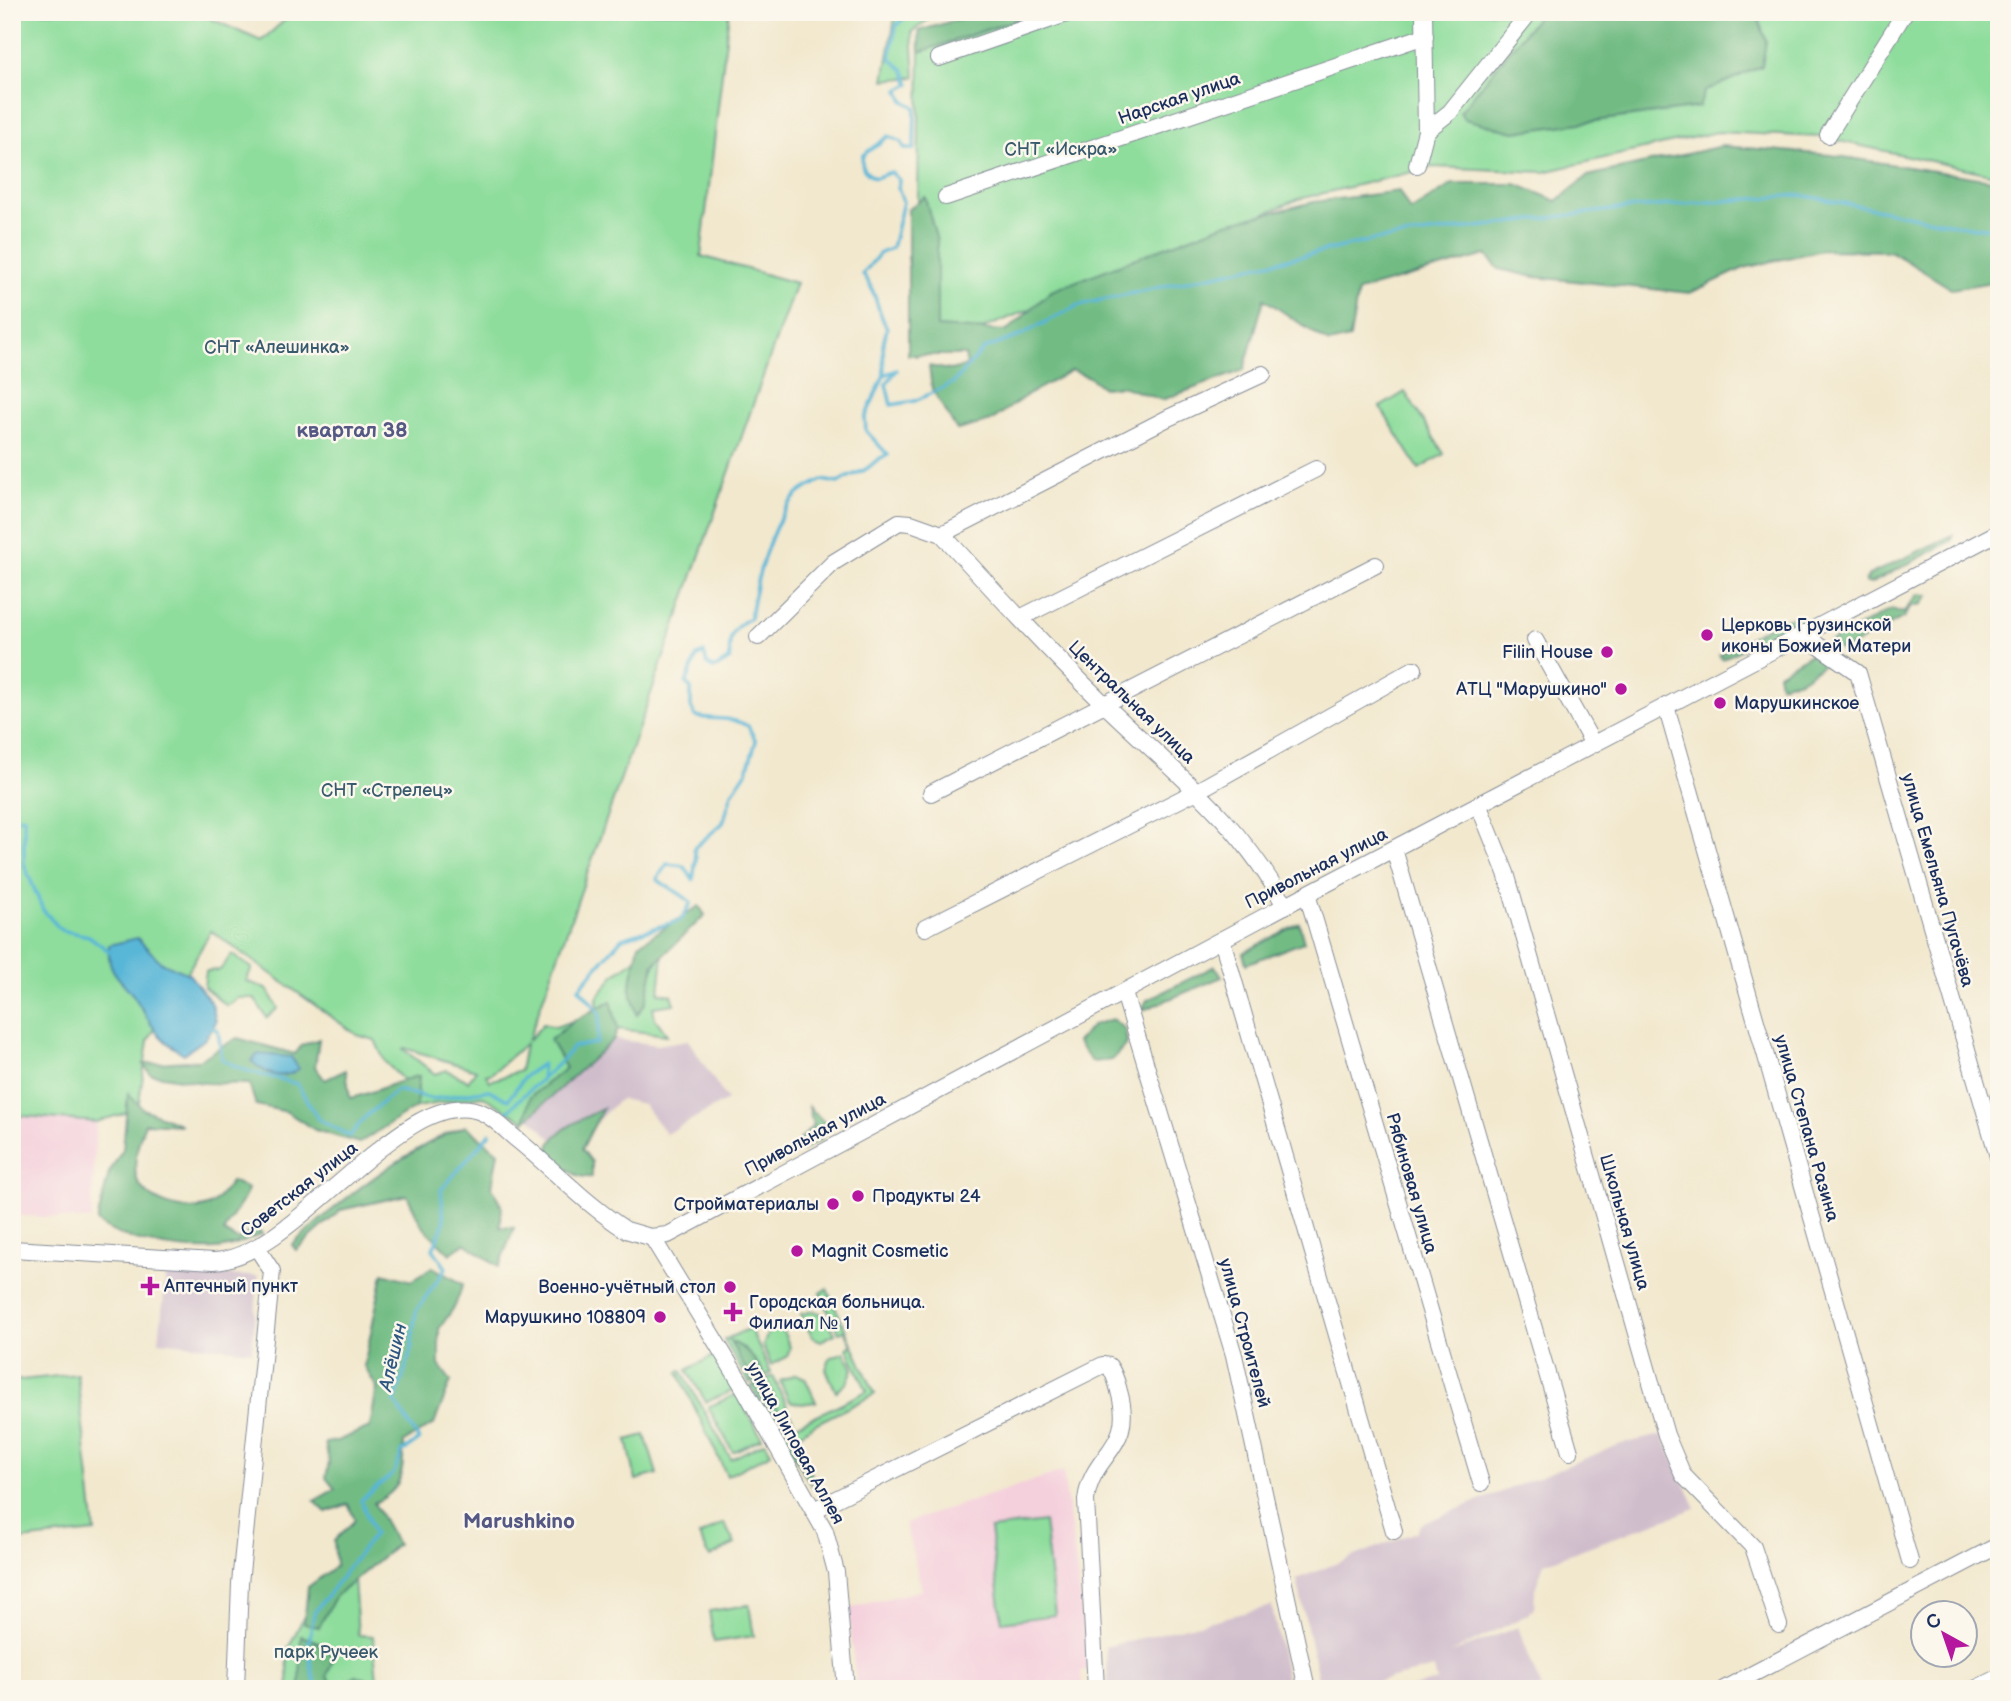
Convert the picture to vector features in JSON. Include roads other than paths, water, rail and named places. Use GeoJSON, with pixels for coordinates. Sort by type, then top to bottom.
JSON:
{"type":"FeatureCollection","features":[{"type":"Feature","properties":{"kind":"street"},"geometry":{"type":"LineString","coordinates":[[939,58],[1072,12]]}},
{"type":"Feature","properties":{"kind":"street"},"geometry":{"type":"LineString","coordinates":[[1417,165],[1426,131],[1424,12]]}},
{"type":"Feature","properties":{"kind":"street"},"geometry":{"type":"LineString","coordinates":[[1426,131],[1450,112],[1530,12]]}},
{"type":"Feature","properties":{"kind":"street"},"geometry":{"type":"LineString","coordinates":[[1828,135],[1905,12]]}},
{"type":"Feature","properties":{"kind":"street","name":"Нарская улица"},"geometry":{"type":"LineString","coordinates":[[946,197],[1425,36]]}},
{"type":"Feature","properties":{"kind":"street"},"geometry":{"type":"LineString","coordinates":[[758,637],[834,562],[899,523],[911,523],[942,534],[1168,418],[1263,374]]}},
{"type":"Feature","properties":{"kind":"street"},"geometry":{"type":"LineString","coordinates":[[1020,618],[1316,469]]}},
{"type":"Feature","properties":{"kind":"street","name":"Привольная улица"},"geometry":{"type":"LineString","coordinates":[[652,1237],[668,1235],[1307,894],[1999,532]]}},
{"type":"Feature","properties":{"kind":"street","name":"Центральная улица"},"geometry":{"type":"LineString","coordinates":[[942,534],[1103,704],[1197,791],[1255,853],[1285,906]]}},
{"type":"Feature","properties":{"kind":"street"},"geometry":{"type":"LineString","coordinates":[[931,793],[1376,565]]}},
{"type":"Feature","properties":{"kind":"street","name":"улица Емельяна Пугачёва"},"geometry":{"type":"LineString","coordinates":[[1808,632],[1816,645],[1858,673],[1999,1160]]}},
{"type":"Feature","properties":{"kind":"street"},"geometry":{"type":"LineString","coordinates":[[1535,640],[1593,744]]}},
{"type":"Feature","properties":{"kind":"street"},"geometry":{"type":"LineString","coordinates":[[925,928],[1197,791],[1414,670]]}},
{"type":"Feature","properties":{"kind":"street","name":"улица Степана Разина"},"geometry":{"type":"LineString","coordinates":[[1666,706],[1910,1562]]}},
{"type":"Feature","properties":{"kind":"street","name":"Школьная улица"},"geometry":{"type":"LineString","coordinates":[[1479,806],[1506,873],[1666,1434],[1683,1475],[1753,1547],[1779,1625]]}},
{"type":"Feature","properties":{"kind":"street"},"geometry":{"type":"LineString","coordinates":[[1394,849],[1570,1452]]}},
{"type":"Feature","properties":{"kind":"street","name":"Рябиновая улица"},"geometry":{"type":"LineString","coordinates":[[1307,894],[1481,1483]]}},
{"type":"Feature","properties":{"kind":"street"},"geometry":{"type":"LineString","coordinates":[[1222,940],[1394,1531]]}},
{"type":"Feature","properties":{"kind":"street","name":"улица Строителей"},"geometry":{"type":"LineString","coordinates":[[1124,993],[1234,1355],[1307,1689]]}},
{"type":"Feature","properties":{"kind":"street","name":"Советская улица"},"geometry":{"type":"LineString","coordinates":[[12,1249],[214,1261],[239,1257],[257,1248],[420,1119],[451,1109],[472,1109],[489,1117],[616,1224],[632,1233],[652,1237]]}},
{"type":"Feature","properties":{"kind":"street","name":"улица Липовая Аллея"},"geometry":{"type":"LineString","coordinates":[[652,1237],[814,1510],[828,1539],[836,1572],[846,1689]]}},
{"type":"Feature","properties":{"kind":"street"},"geometry":{"type":"LineString","coordinates":[[236,1689],[240,1583],[272,1270],[257,1248]]}},
{"type":"Feature","properties":{"kind":"street"},"geometry":{"type":"LineString","coordinates":[[814,1510],[993,1418],[1103,1365],[1109,1366],[1124,1409],[1124,1429],[1111,1452],[1093,1474],[1086,1500],[1096,1689]]}},
{"type":"Feature","properties":{"kind":"street"},"geometry":{"type":"LineString","coordinates":[[1724,1689],[1999,1545]]}},
{"type":"Feature","properties":{"kind":"street"},"geometry":{"type":"LineString","coordinates":[[1975,1689],[1999,1677]]}},
{"type":"Feature","properties":{"kind":"water"},"geometry":{"type":"Polygon","coordinates":[[[137,938],[161,962],[189,974],[212,1004],[216,1022],[205,1039],[184,1054],[156,1032],[110,964],[109,945],[137,938]]]}},
{"type":"Feature","properties":{"kind":"water"},"geometry":{"type":"Polygon","coordinates":[[[258,1054],[291,1057],[299,1069],[286,1075],[268,1073],[251,1061],[258,1054]]]}},
{"type":"Feature","properties":{"kind":"waterway"},"geometry":{"type":"LineString","coordinates":[[503,1116],[573,1047],[597,1043],[600,1013],[579,988],[622,938],[681,920],[691,903],[657,879],[667,864],[684,866],[693,880],[696,859],[694,848],[723,823],[732,793],[747,771],[756,741],[748,726],[734,720],[695,716],[691,707],[691,689],[686,683],[697,656],[704,653],[707,664],[714,669],[730,659],[732,635],[750,618],[760,572],[771,539],[785,510],[797,495],[822,480],[838,483],[888,455],[866,431],[865,418],[884,375],[883,345],[887,328],[863,274],[879,254],[892,248],[903,202],[898,188],[899,180],[891,172],[875,178],[864,169],[862,159],[863,155],[889,136],[901,142],[905,149],[914,149],[915,107],[904,101],[899,90],[910,84],[904,70],[890,58],[896,26],[910,12]]}},
{"type":"Feature","properties":{"kind":"waterway"},"geometry":{"type":"LineString","coordinates":[[884,375],[897,370],[886,384],[891,405],[915,401],[953,383],[984,349],[1017,337],[1079,305],[1374,240],[1619,209],[1801,195],[1975,228],[1999,226]]}},
{"type":"Feature","properties":{"kind":"waterway"},"geometry":{"type":"LineString","coordinates":[[12,819],[24,817],[24,864],[43,910],[61,930],[89,936],[110,952]]}},
{"type":"Feature","properties":{"kind":"waterway"},"geometry":{"type":"LineString","coordinates":[[209,1025],[218,1031],[222,1059],[248,1071],[297,1084],[318,1119],[350,1136],[365,1117],[397,1090],[433,1099],[489,1090],[508,1100],[526,1075],[542,1064],[542,1076]]}},
{"type":"Feature","properties":{"kind":"waterway","name":"Алёшин"},"geometry":{"type":"LineString","coordinates":[[316,1689],[308,1648],[314,1613],[374,1534],[361,1500],[394,1473],[402,1452],[419,1440],[395,1402],[411,1350],[416,1311],[446,1268],[433,1249],[444,1223],[441,1190],[490,1133]]}},
{"type":"Feature","properties":{"kind":"place","name":"Церковь Грузинской иконы Божией Матери"},"geometry":{"type":"Point","coordinates":[1707,635]}},
{"type":"Feature","properties":{"kind":"place","name":"Filin House"},"geometry":{"type":"Point","coordinates":[1607,652]}},
{"type":"Feature","properties":{"kind":"place","name":"АТЦ \"Марушкино\""},"geometry":{"type":"Point","coordinates":[1621,689]}},
{"type":"Feature","properties":{"kind":"place","name":"Марушкинское"},"geometry":{"type":"Point","coordinates":[1720,703]}},
{"type":"Feature","properties":{"kind":"place","name":"Продукты 24"},"geometry":{"type":"Point","coordinates":[858,1196]}},
{"type":"Feature","properties":{"kind":"place","name":"Стройматериалы"},"geometry":{"type":"Point","coordinates":[833,1204]}},
{"type":"Feature","properties":{"kind":"place","name":"Magnit Cosmetic"},"geometry":{"type":"Point","coordinates":[797,1251]}},
{"type":"Feature","properties":{"kind":"place","name":"Аптечный пункт"},"geometry":{"type":"Point","coordinates":[150,1286]}},
{"type":"Feature","properties":{"kind":"place","name":"Военно-учётный стол"},"geometry":{"type":"Point","coordinates":[730,1287]}},
{"type":"Feature","properties":{"kind":"place","name":"Городская больница. Филиал № 1"},"geometry":{"type":"Point","coordinates":[733,1312]}},
{"type":"Feature","properties":{"kind":"place","name":"Марушкино 108809"},"geometry":{"type":"Point","coordinates":[660,1317]}},
{"type":"Feature","properties":{"kind":"district","name":"квартал 38"},"geometry":{"type":"Point","coordinates":[352,430]}},
{"type":"Feature","properties":{"kind":"district","name":"Marushkino"},"geometry":{"type":"Point","coordinates":[519,1521]}},
{"type":"Feature","properties":{"kind":"park label","name":"СНТ «Искра»"},"geometry":{"type":"Point","coordinates":[1061,149]}},
{"type":"Feature","properties":{"kind":"park label","name":"СНТ «Алешинка»"},"geometry":{"type":"Point","coordinates":[277,347]}},
{"type":"Feature","properties":{"kind":"park label","name":"СНТ «Стрелец»"},"geometry":{"type":"Point","coordinates":[387,790]}},
{"type":"Feature","properties":{"kind":"park label","name":"парк Ручеек"},"geometry":{"type":"Point","coordinates":[326,1652]}}]}
